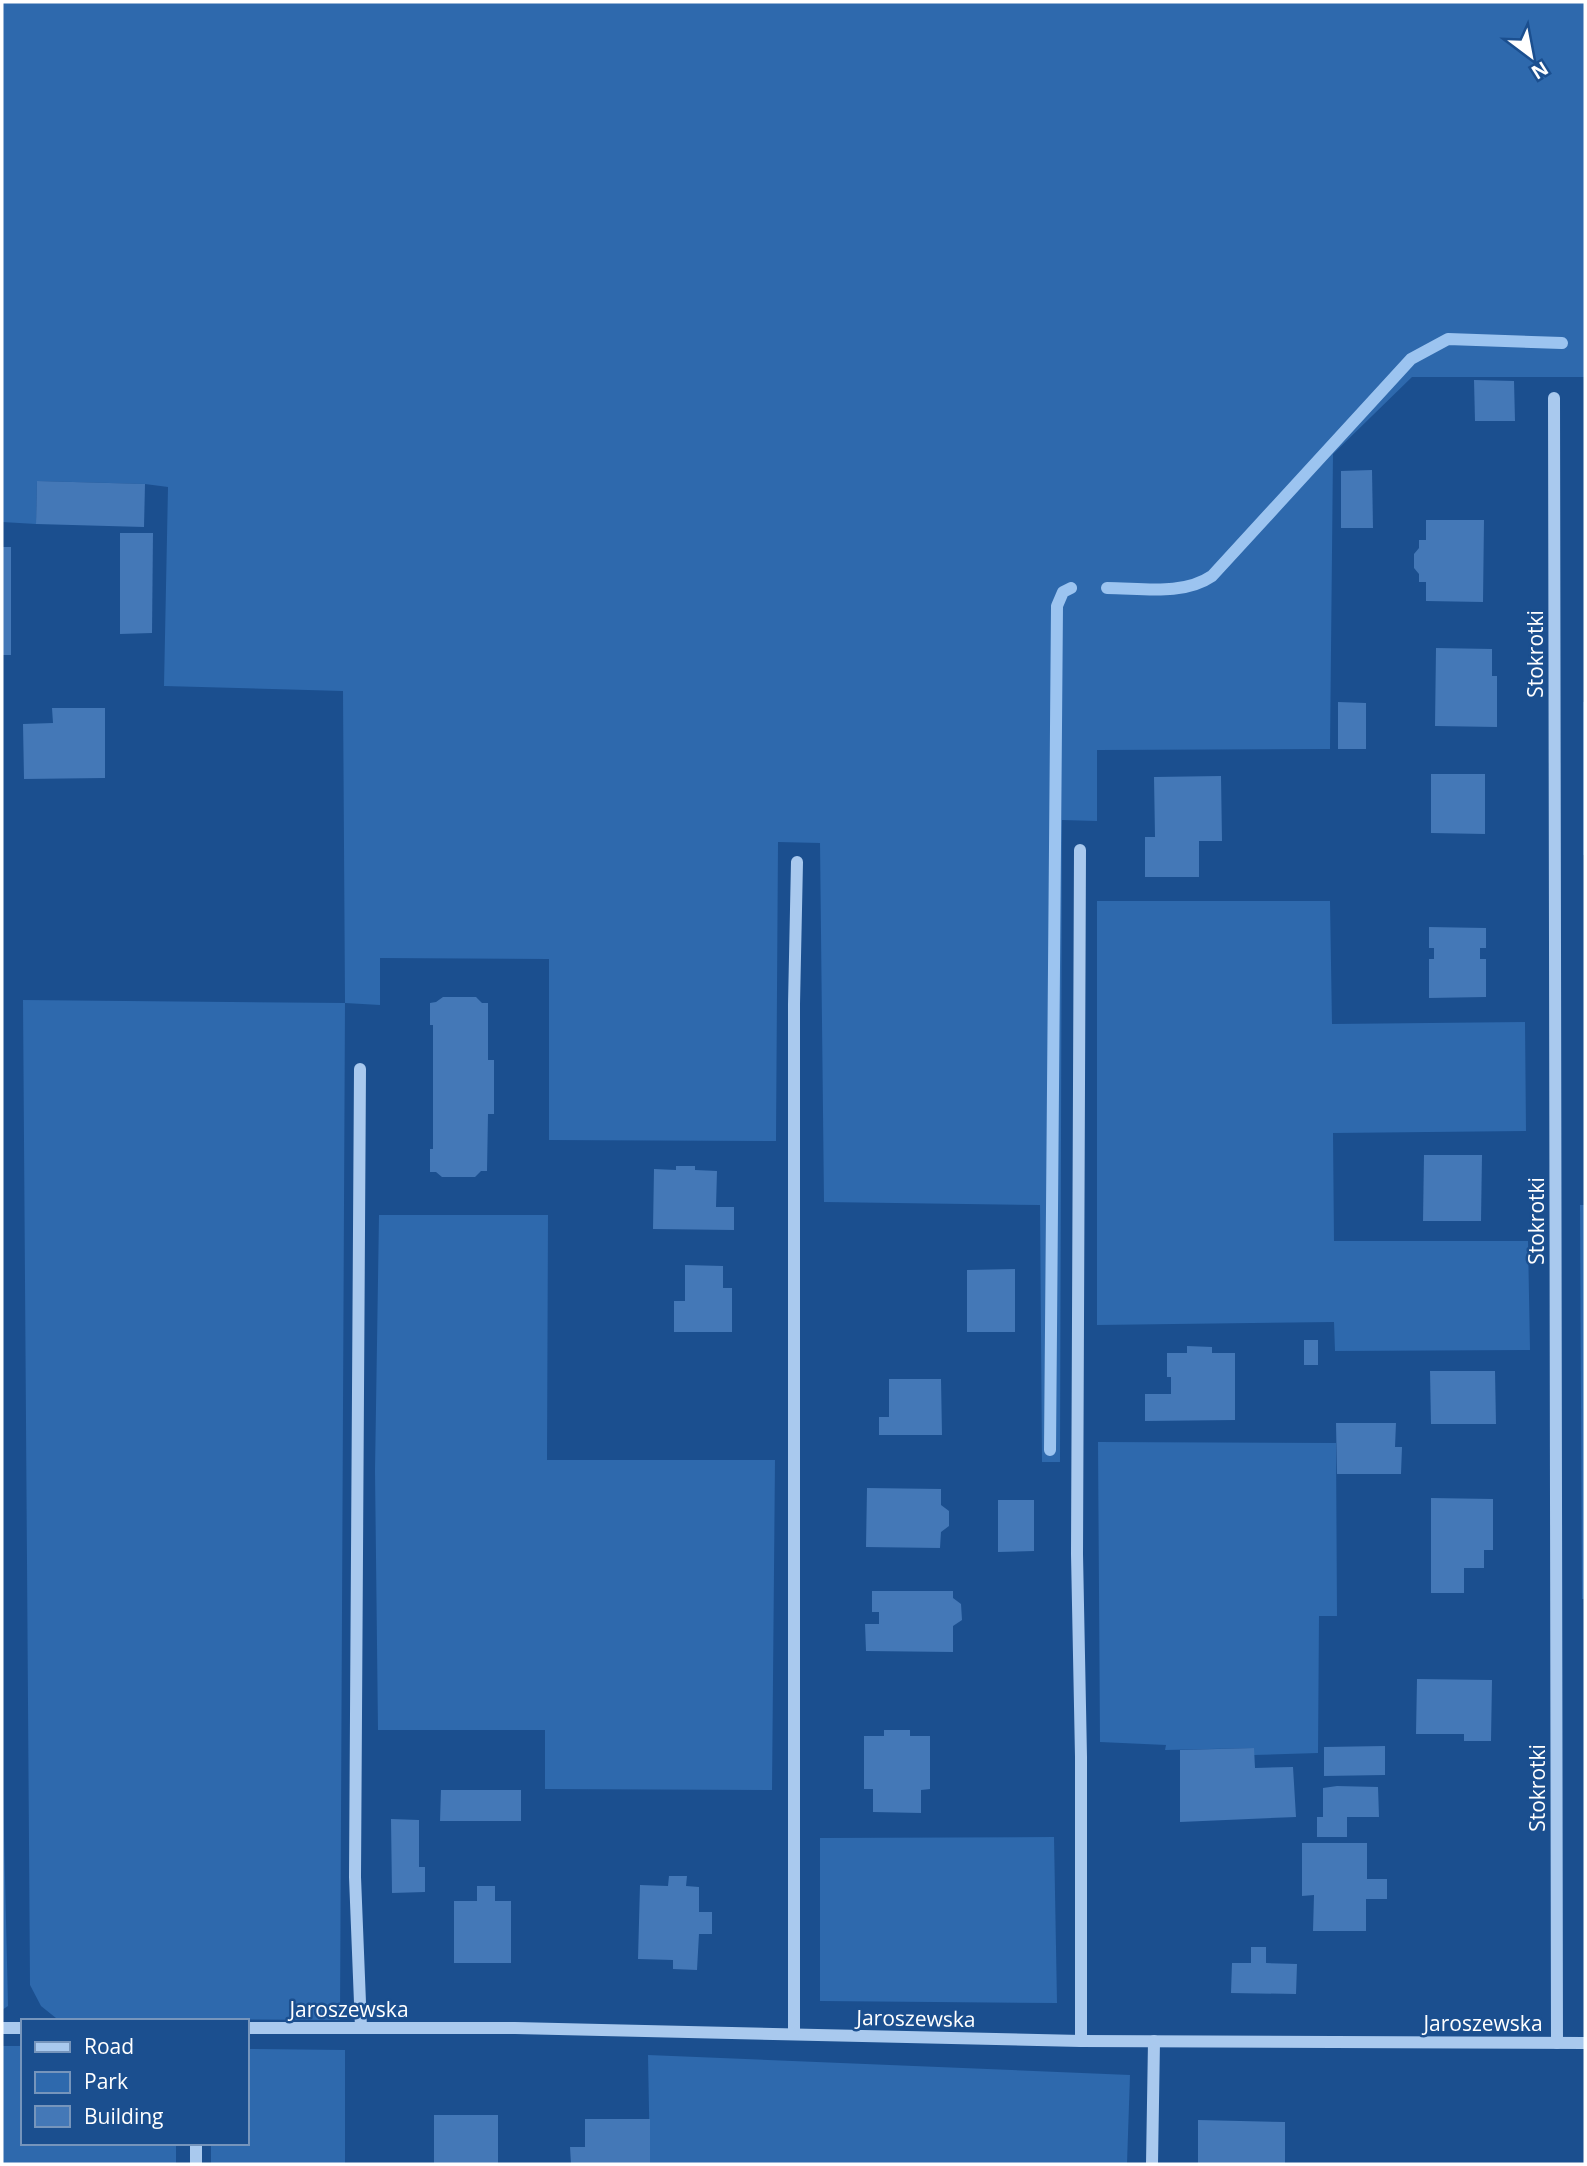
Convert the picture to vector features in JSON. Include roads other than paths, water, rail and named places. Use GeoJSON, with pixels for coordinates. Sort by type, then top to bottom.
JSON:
{"type":"FeatureCollection","features":[{"type":"Feature","properties":{"kind":"street","name":"Stokrotki"},"geometry":{"type":"LineString","coordinates":[[1554,398],[1557,2043]]}},
{"type":"Feature","properties":{"kind":"street"},"geometry":{"type":"LineString","coordinates":[[1080,850],[1077,1554],[1082,2041]]}},
{"type":"Feature","properties":{"kind":"street"},"geometry":{"type":"LineString","coordinates":[[794,2034],[794,1003],[797,862]]}},
{"type":"Feature","properties":{"kind":"street"},"geometry":{"type":"LineString","coordinates":[[360,1069],[355,1877],[361,2028]]}},
{"type":"Feature","properties":{"kind":"street"},"geometry":{"type":"LineString","coordinates":[[2,2028],[21,2028]]}},
{"type":"Feature","properties":{"kind":"street","name":"Jaroszewska"},"geometry":{"type":"LineString","coordinates":[[248,2028],[515,2028],[1082,2041],[1585,2043]]}},
{"type":"Feature","properties":{"kind":"street"},"geometry":{"type":"LineString","coordinates":[[1152,2164],[1153,2041]]}},
{"type":"Feature","properties":{"kind":"street"},"geometry":{"type":"LineString","coordinates":[[196,2164],[197,2145]]}},
{"type":"Feature","properties":{"kind":"waterway"},"geometry":{"type":"LineString","coordinates":[[1107,588],[1175,589],[1212,576],[1411,359],[1448,339],[1562,343]]}},
{"type":"Feature","properties":{"kind":"waterway"},"geometry":{"type":"LineString","coordinates":[[1050,1450],[1057,606],[1063,592],[1071,588]]}}]}
